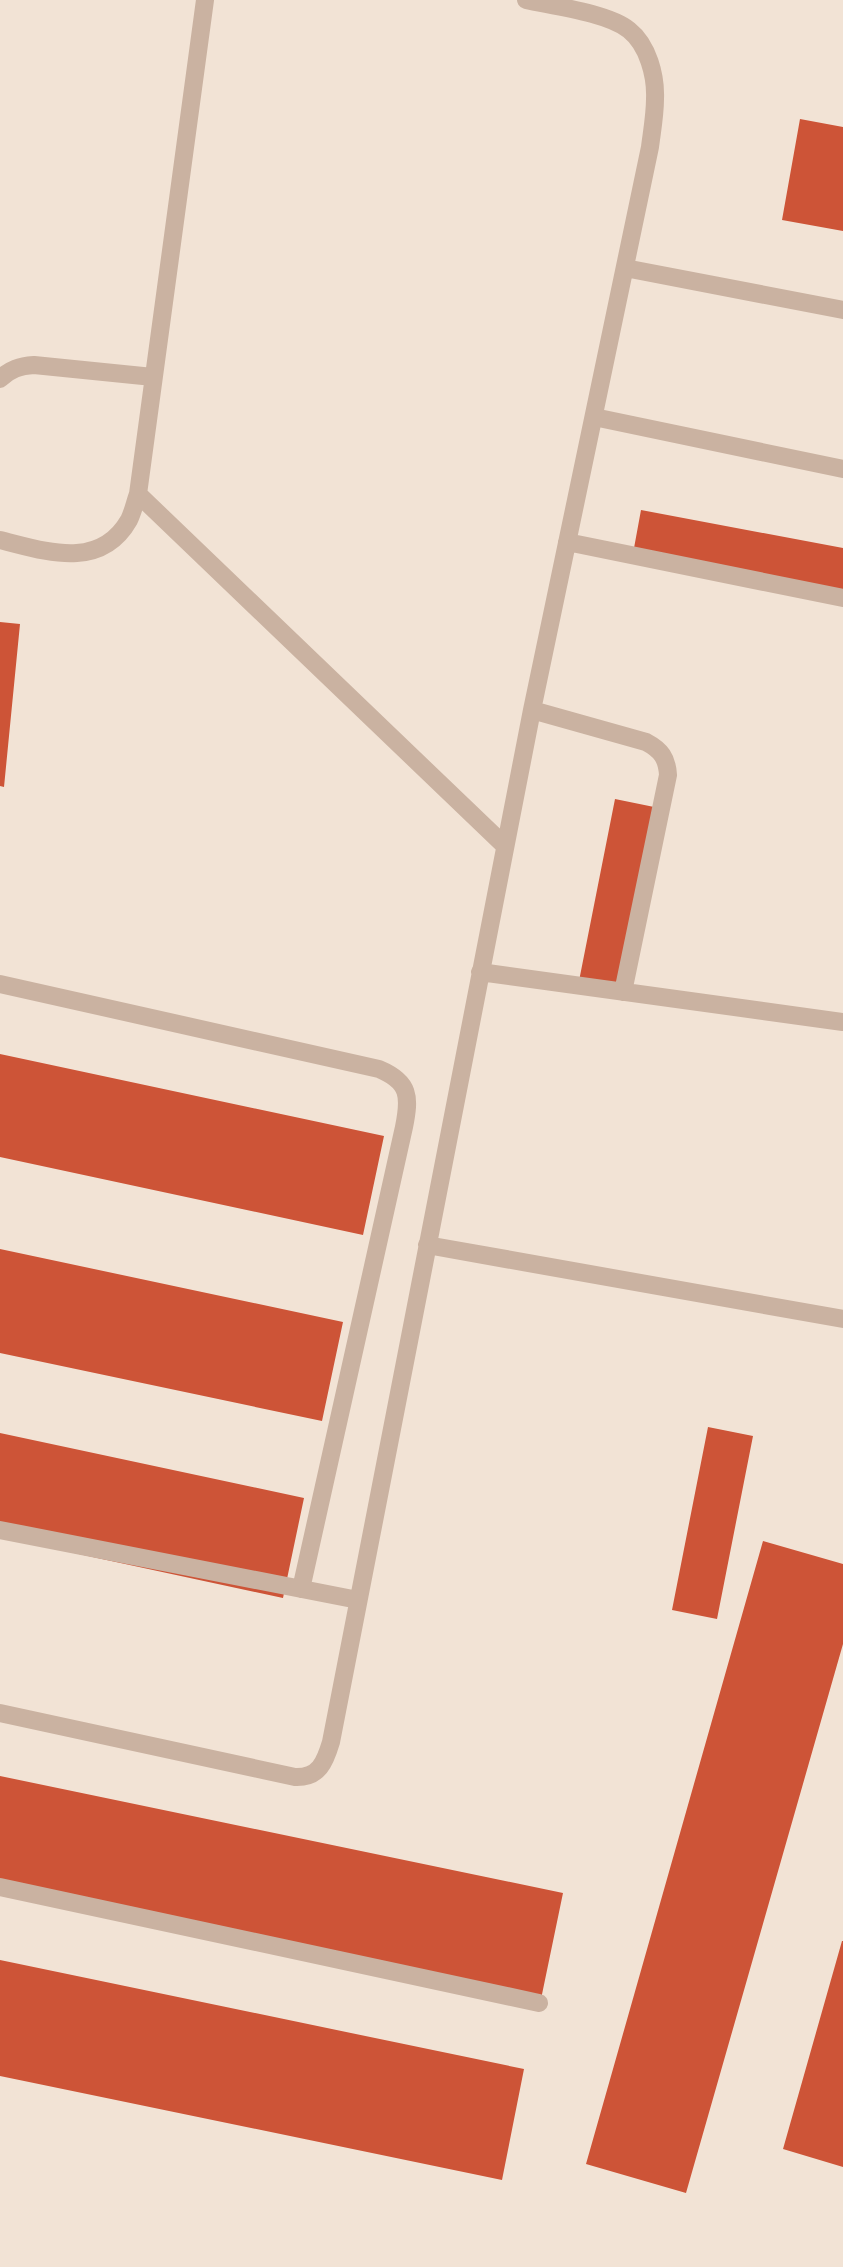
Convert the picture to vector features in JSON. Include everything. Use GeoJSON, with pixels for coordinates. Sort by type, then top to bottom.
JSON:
{"type":"FeatureCollection","features":[{"type":"Feature","properties":{"kind":"lane"},"geometry":{"type":"LineString","coordinates":[[0,540],[52,552],[77,554],[98,549],[117,537],[130,519],[138,494],[205,0]]}},
{"type":"Feature","properties":{"kind":"lane"},"geometry":{"type":"LineString","coordinates":[[0,1713],[303,1778],[320,1770],[326,1760],[532,710],[650,147],[655,97],[652,71],[643,47],[629,30],[600,16],[526,0]]}},
{"type":"Feature","properties":{"kind":"lane"},"geometry":{"type":"LineString","coordinates":[[625,268],[843,310]]}},
{"type":"Feature","properties":{"kind":"lane"},"geometry":{"type":"LineString","coordinates":[[0,379],[10,370],[34,365],[153,377]]}},
{"type":"Feature","properties":{"kind":"lane"},"geometry":{"type":"LineString","coordinates":[[594,417],[843,469]]}},
{"type":"Feature","properties":{"kind":"lane"},"geometry":{"type":"LineString","coordinates":[[138,494],[505,846]]}},
{"type":"Feature","properties":{"kind":"lane"},"geometry":{"type":"LineString","coordinates":[[566,542],[843,598]]}},
{"type":"Feature","properties":{"kind":"lane"},"geometry":{"type":"LineString","coordinates":[[532,710],[646,742],[665,757],[668,775],[623,992]]}},
{"type":"Feature","properties":{"kind":"lane"},"geometry":{"type":"LineString","coordinates":[[480,972],[843,1022]]}},
{"type":"Feature","properties":{"kind":"lane"},"geometry":{"type":"LineString","coordinates":[[0,984],[379,1069],[393,1075],[405,1090],[408,1101],[404,1127],[301,1589]]}},
{"type":"Feature","properties":{"kind":"lane"},"geometry":{"type":"LineString","coordinates":[[427,1245],[843,1319]]}},
{"type":"Feature","properties":{"kind":"lane"},"geometry":{"type":"LineString","coordinates":[[0,1530],[358,1600]]}},
{"type":"Feature","properties":{"kind":"lane"},"geometry":{"type":"LineString","coordinates":[[0,1887],[539,2003]]}},
{"type":"Feature","properties":{"kind":"building"},"geometry":{"type":"Polygon","coordinates":[[[800,119],[843,127],[843,231],[782,220],[800,119]]]}},
{"type":"Feature","properties":{"kind":"building"},"geometry":{"type":"Polygon","coordinates":[[[641,510],[843,548],[843,599],[632,559],[641,510]]]}},
{"type":"Feature","properties":{"kind":"building"},"geometry":{"type":"Polygon","coordinates":[[[0,622],[20,624],[4,787],[0,786],[0,622]]]}},
{"type":"Feature","properties":{"kind":"building"},"geometry":{"type":"Polygon","coordinates":[[[615,799],[659,808],[623,991],[579,981],[615,799]]]}},
{"type":"Feature","properties":{"kind":"building"},"geometry":{"type":"Polygon","coordinates":[[[0,1054],[384,1136],[363,1235],[0,1157],[0,1054]]]}},
{"type":"Feature","properties":{"kind":"building"},"geometry":{"type":"Polygon","coordinates":[[[0,1249],[343,1322],[322,1421],[0,1353],[0,1249]]]}},
{"type":"Feature","properties":{"kind":"building"},"geometry":{"type":"Polygon","coordinates":[[[708,1427],[753,1436],[717,1619],[672,1610],[708,1427]]]}},
{"type":"Feature","properties":{"kind":"building"},"geometry":{"type":"Polygon","coordinates":[[[0,1433],[304,1498],[283,1598],[0,1537],[0,1433]]]}},
{"type":"Feature","properties":{"kind":"building"},"geometry":{"type":"Polygon","coordinates":[[[763,1541],[843,1564],[843,1644],[686,2193],[586,2164],[763,1541]]]}},
{"type":"Feature","properties":{"kind":"building"},"geometry":{"type":"Polygon","coordinates":[[[0,1776],[563,1893],[540,2004],[0,1892],[0,1776]]]}},
{"type":"Feature","properties":{"kind":"building"},"geometry":{"type":"Polygon","coordinates":[[[843,1941],[843,2167],[783,2149],[843,1941]]]}},
{"type":"Feature","properties":{"kind":"building"},"geometry":{"type":"Polygon","coordinates":[[[0,1960],[524,2069],[502,2180],[0,2076],[0,1960]]]}}]}
